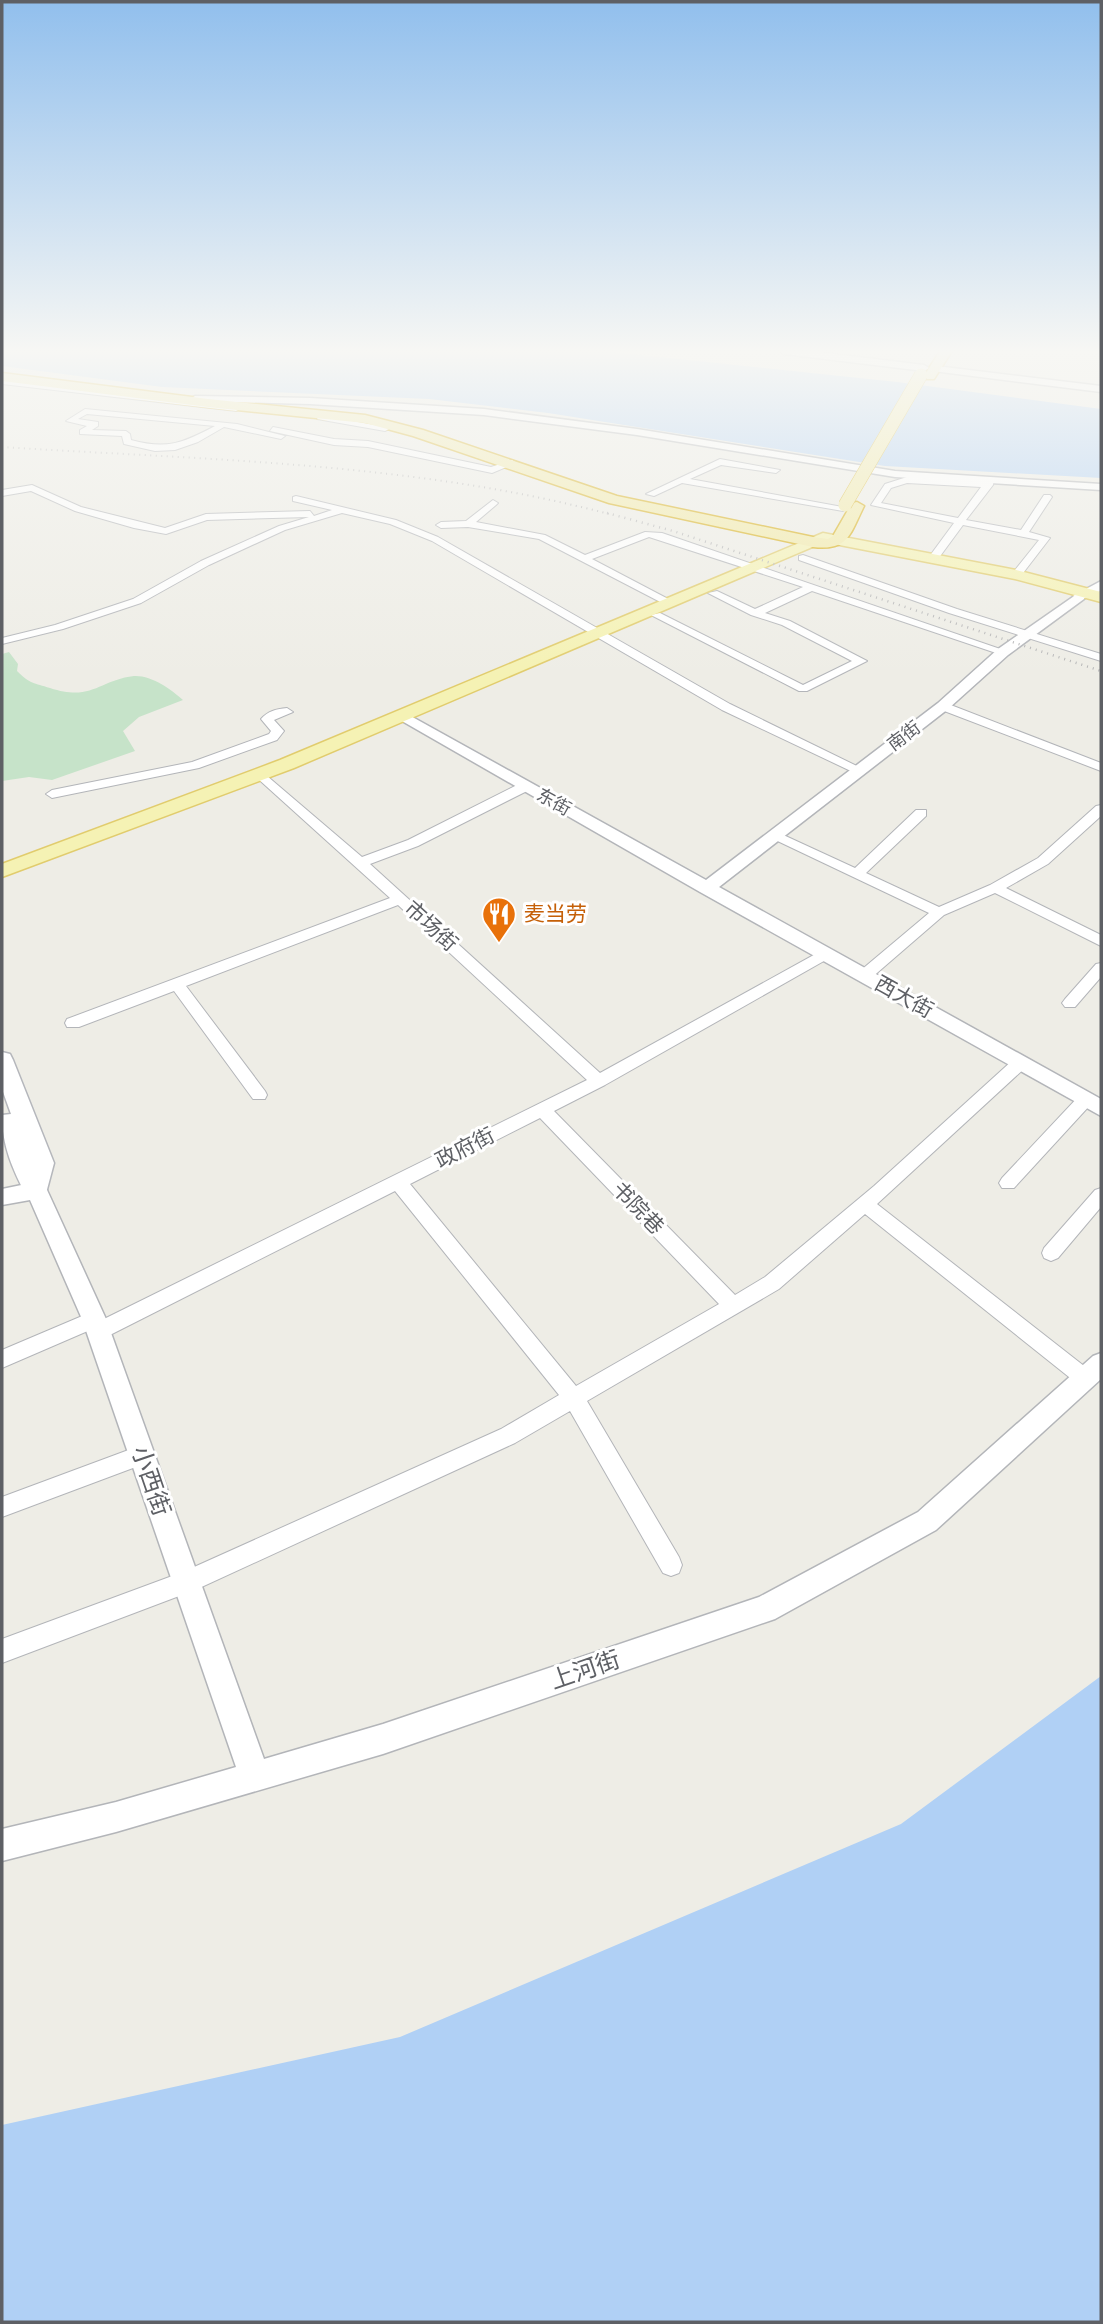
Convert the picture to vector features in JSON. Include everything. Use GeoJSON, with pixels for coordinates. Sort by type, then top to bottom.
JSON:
{"type":"FeatureCollection","features":[{"type":"Feature","properties":{"kind":"highway"},"geometry":{"type":"LineString","coordinates":[[497,459],[614,500],[826,540],[876,459]]}},
{"type":"Feature","properties":{"kind":"highway"},"geometry":{"type":"LineString","coordinates":[[498,459],[510,464]]}},
{"type":"Feature","properties":{"kind":"main road"},"geometry":{"type":"LineString","coordinates":[[662,609],[713,593],[759,570],[803,558],[826,540]]}},
{"type":"Feature","properties":{"kind":"main road"},"geometry":{"type":"LineString","coordinates":[[826,540],[1094,595]]}},
{"type":"Feature","properties":{"kind":"main road"},"geometry":{"type":"LineString","coordinates":[[2,879],[406,719],[826,540],[934,557],[1094,595]]}},
{"type":"Feature","properties":{"kind":"main road"},"geometry":{"type":"LineString","coordinates":[[2,872],[263,776]]}},
{"type":"Feature","properties":{"kind":"main road"},"geometry":{"type":"LineString","coordinates":[[2,1060],[42,1164],[36,1190]]}},
{"type":"Feature","properties":{"kind":"main road"},"geometry":{"type":"LineString","coordinates":[[2,1105],[26,1171],[36,1190]]}},
{"type":"Feature","properties":{"kind":"street"},"geometry":{"type":"LineString","coordinates":[[444,459],[492,470],[510,464]]}},
{"type":"Feature","properties":{"kind":"street"},"geometry":{"type":"LineString","coordinates":[[761,492],[783,459]]}},
{"type":"Feature","properties":{"kind":"street"},"geometry":{"type":"LineString","coordinates":[[806,459],[895,474],[989,482]]}},
{"type":"Feature","properties":{"kind":"street"},"geometry":{"type":"LineString","coordinates":[[652,494],[720,461],[776,470]]}},
{"type":"Feature","properties":{"kind":"street"},"geometry":{"type":"LineString","coordinates":[[679,480],[849,506]]}},
{"type":"Feature","properties":{"kind":"street"},"geometry":{"type":"LineString","coordinates":[[1016,575],[1045,538],[876,505],[886,488],[903,481],[1101,487]]}},
{"type":"Feature","properties":{"kind":"street"},"geometry":{"type":"LineString","coordinates":[[934,557],[989,482]]}},
{"type":"Feature","properties":{"kind":"street"},"geometry":{"type":"LineString","coordinates":[[2,493],[32,488],[78,509],[137,526],[166,531],[206,517],[296,513],[326,515]]}},
{"type":"Feature","properties":{"kind":"street"},"geometry":{"type":"LineString","coordinates":[[1024,533],[1047,496]]}},
{"type":"Feature","properties":{"kind":"street"},"geometry":{"type":"LineString","coordinates":[[296,499],[393,522],[435,539],[726,707],[859,770]]}},
{"type":"Feature","properties":{"kind":"street"},"geometry":{"type":"LineString","coordinates":[[468,524],[493,503]]}},
{"type":"Feature","properties":{"kind":"street"},"geometry":{"type":"LineString","coordinates":[[2,640],[59,627],[137,601],[218,557],[282,528],[343,510]]}},
{"type":"Feature","properties":{"kind":"street"},"geometry":{"type":"LineString","coordinates":[[441,525],[468,524],[537,535],[584,559],[662,609],[803,690],[861,661],[786,623],[755,613],[713,593]]}},
{"type":"Feature","properties":{"kind":"street"},"geometry":{"type":"LineString","coordinates":[[584,559],[649,534],[674,539],[1003,652]]}},
{"type":"Feature","properties":{"kind":"street"},"geometry":{"type":"LineString","coordinates":[[803,558],[953,611],[1101,658]]}},
{"type":"Feature","properties":{"kind":"street"},"geometry":{"type":"LineString","coordinates":[[755,613],[812,587]]}},
{"type":"Feature","properties":{"kind":"street","name":"南街"},"geometry":{"type":"LineString","coordinates":[[706,888],[943,706],[1003,652],[1094,595]]}},
{"type":"Feature","properties":{"kind":"street"},"geometry":{"type":"LineString","coordinates":[[943,706],[1101,767]]}},
{"type":"Feature","properties":{"kind":"street"},"geometry":{"type":"LineString","coordinates":[[52,794],[195,765],[272,737],[278,732],[267,719],[276,713],[287,712]]}},
{"type":"Feature","properties":{"kind":"street","name":"东街"},"geometry":{"type":"LineString","coordinates":[[406,719],[706,888]]}},
{"type":"Feature","properties":{"kind":"street","name":"市场街"},"geometry":{"type":"LineString","coordinates":[[263,776],[599,1081]]}},
{"type":"Feature","properties":{"kind":"street"},"geometry":{"type":"LineString","coordinates":[[360,863],[413,843],[526,786]]}},
{"type":"Feature","properties":{"kind":"street"},"geometry":{"type":"LineString","coordinates":[[865,975],[939,912],[995,888],[1043,861],[1101,810]]}},
{"type":"Feature","properties":{"kind":"street"},"geometry":{"type":"LineString","coordinates":[[857,874],[921,813]]}},
{"type":"Feature","properties":{"kind":"street"},"geometry":{"type":"LineString","coordinates":[[774,836],[939,912]]}},
{"type":"Feature","properties":{"kind":"street","name":"西大街"},"geometry":{"type":"LineString","coordinates":[[706,888],[1094,1104]]}},
{"type":"Feature","properties":{"kind":"street"},"geometry":{"type":"LineString","coordinates":[[995,888],[1101,941]]}},
{"type":"Feature","properties":{"kind":"street"},"geometry":{"type":"LineString","coordinates":[[72,1023],[400,899]]}},
{"type":"Feature","properties":{"kind":"street","name":"政府街"},"geometry":{"type":"LineString","coordinates":[[2,1359],[96,1325],[398,1182],[599,1081],[826,954]]}},
{"type":"Feature","properties":{"kind":"street"},"geometry":{"type":"LineString","coordinates":[[1070,1003],[1101,968]]}},
{"type":"Feature","properties":{"kind":"street"},"geometry":{"type":"LineString","coordinates":[[177,984],[259,1095]]}},
{"type":"Feature","properties":{"kind":"street"},"geometry":{"type":"LineString","coordinates":[[2,1651],[187,1582],[508,1436],[772,1283],[865,1204],[1020,1063]]}},
{"type":"Feature","properties":{"kind":"street"},"geometry":{"type":"LineString","coordinates":[[1008,1183],[1094,1104]]}},
{"type":"Feature","properties":{"kind":"street","name":"书院巷"},"geometry":{"type":"LineString","coordinates":[[542,1110],[733,1305]]}},
{"type":"Feature","properties":{"kind":"street"},"geometry":{"type":"LineString","coordinates":[[398,1182],[573,1397],[671,1565]]}},
{"type":"Feature","properties":{"kind":"street"},"geometry":{"type":"LineString","coordinates":[[2,1197],[36,1190]]}},
{"type":"Feature","properties":{"kind":"street","name":"小西街"},"geometry":{"type":"LineString","coordinates":[[36,1190],[96,1325],[255,1777]]}},
{"type":"Feature","properties":{"kind":"street"},"geometry":{"type":"LineString","coordinates":[[1051,1253],[1101,1195]]}},
{"type":"Feature","properties":{"kind":"street"},"geometry":{"type":"LineString","coordinates":[[865,1204],[1093,1371]]}},
{"type":"Feature","properties":{"kind":"street","name":"上河街"},"geometry":{"type":"LineString","coordinates":[[2,1845],[116,1817],[383,1740],[765,1609],[927,1521],[1093,1371]]}},
{"type":"Feature","properties":{"kind":"street"},"geometry":{"type":"LineString","coordinates":[[2,1507],[142,1455]]}},
{"type":"Feature","properties":{"kind":"green space"},"geometry":{"type":"Polygon","coordinates":[[[9,652],[18,664],[17,671],[32,683],[64,692],[86,691],[122,678],[140,676],[173,691],[183,700],[139,717],[123,731],[135,751],[52,780],[29,777],[2,781],[2,654],[9,652]]]}},
{"type":"Feature","properties":{"kind":"water"},"geometry":{"type":"Polygon","coordinates":[[[843,459],[1101,459],[1101,478],[885,466],[843,459]]]}},
{"type":"Feature","properties":{"kind":"water"},"geometry":{"type":"Polygon","coordinates":[[[1101,1676],[1101,2322],[2,2322],[2,2125],[400,2037],[901,1824],[1101,1676]]]}},
{"type":"Feature","properties":{"kind":"railway"},"geometry":{"type":"LineString","coordinates":[[223,459],[309,466],[462,484],[538,497],[613,515]]}},
{"type":"Feature","properties":{"kind":"railway"},"geometry":{"type":"LineString","coordinates":[[607,513],[673,531],[1101,671]]}},
{"type":"Feature","properties":{"kind":"place","name":"麦当劳"},"geometry":{"type":"Point","coordinates":[499,944]}}]}
